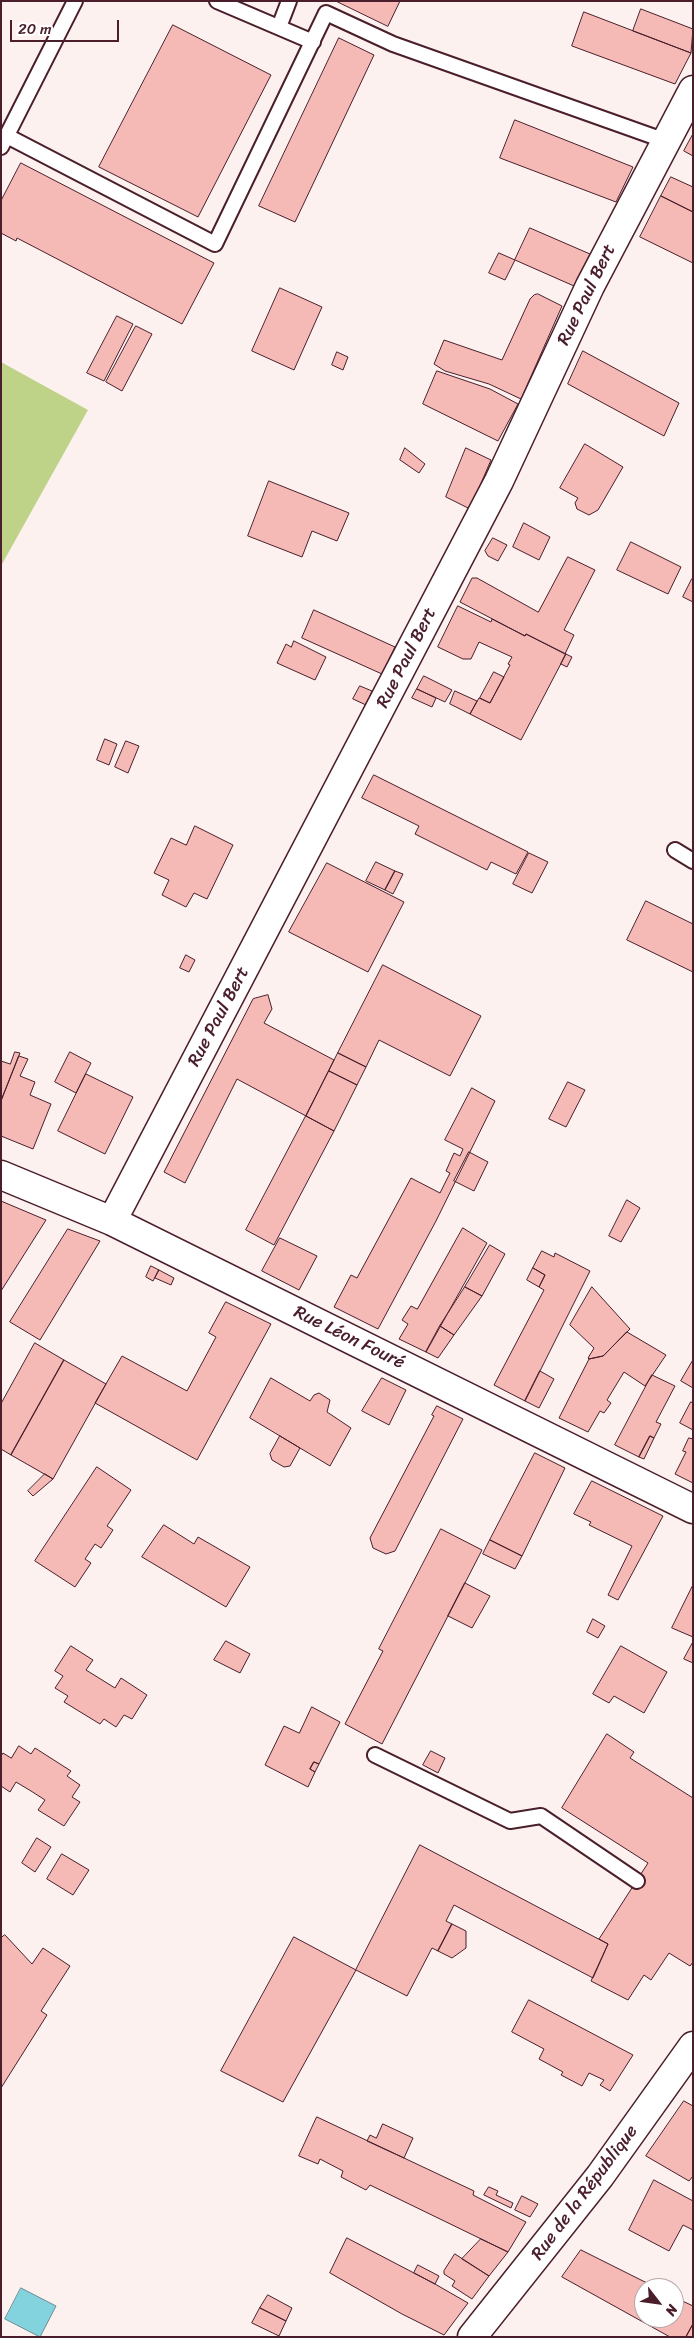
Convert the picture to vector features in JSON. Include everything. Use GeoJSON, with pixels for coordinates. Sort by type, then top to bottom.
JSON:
{"type":"FeatureCollection","features":[{"type":"Feature","properties":{"kind":"street","name":"Rue Paul Bert"},"geometry":{"type":"LineString","coordinates":[[112,1221],[499,481],[590,286],[693,90]]}},
{"type":"Feature","properties":{"kind":"street","name":"Rue Léon Fouré"},"geometry":{"type":"LineString","coordinates":[[1,1175],[112,1221],[693,1509]]}},
{"type":"Feature","properties":{"kind":"street","name":"Rue de la République"},"geometry":{"type":"LineString","coordinates":[[472,2337],[600,2176],[693,2046]]}},
{"type":"Feature","properties":{"kind":"lane"},"geometry":{"type":"LineString","coordinates":[[75,1],[4,141],[215,244],[326,12],[393,44],[666,141]]}},
{"type":"Feature","properties":{"kind":"lane"},"geometry":{"type":"LineString","coordinates":[[217,1],[313,42]]}},
{"type":"Feature","properties":{"kind":"lane"},"geometry":{"type":"LineString","coordinates":[[279,27],[289,1]]}},
{"type":"Feature","properties":{"kind":"lane"},"geometry":{"type":"LineString","coordinates":[[675,850],[693,861]]}},
{"type":"Feature","properties":{"kind":"lane"},"geometry":{"type":"LineString","coordinates":[[375,1755],[510,1821],[541,1816],[637,1881]]}},
{"type":"Feature","properties":{"kind":"green space"},"geometry":{"type":"Polygon","coordinates":[[[1,362],[88,410],[1,566],[1,362]]]}},
{"type":"Feature","properties":{"kind":"water"},"geometry":{"type":"Polygon","coordinates":[[[21,2288],[56,2306],[40,2337],[5,2319],[21,2288]]]}},
{"type":"Feature","properties":{"kind":"building"},"geometry":{"type":"Polygon","coordinates":[[[336,1],[400,1],[388,26],[336,1]]]}},
{"type":"Feature","properties":{"kind":"building"},"geometry":{"type":"Polygon","coordinates":[[[641,9],[693,29],[691,53],[633,31],[641,9]]]}},
{"type":"Feature","properties":{"kind":"building"},"geometry":{"type":"Polygon","coordinates":[[[584,12],[691,53],[675,84],[572,46],[584,12]]]}},
{"type":"Feature","properties":{"kind":"building"},"geometry":{"type":"Polygon","coordinates":[[[173,25],[271,75],[198,217],[99,167],[173,25]]]}},
{"type":"Feature","properties":{"kind":"building"},"geometry":{"type":"Polygon","coordinates":[[[339,38],[374,55],[295,222],[259,206],[339,38]]]}},
{"type":"Feature","properties":{"kind":"building"},"geometry":{"type":"Polygon","coordinates":[[[515,120],[633,167],[616,202],[500,158],[515,120]]]}},
{"type":"Feature","properties":{"kind":"building"},"geometry":{"type":"Polygon","coordinates":[[[693,134],[693,156],[684,151],[693,134]]]}},
{"type":"Feature","properties":{"kind":"building"},"geometry":{"type":"Polygon","coordinates":[[[21,163],[214,263],[182,324],[17,238],[16,241],[1,233],[1,201],[21,163]]]}},
{"type":"Feature","properties":{"kind":"building"},"geometry":{"type":"Polygon","coordinates":[[[671,177],[693,187],[693,212],[661,196],[671,177]]]}},
{"type":"Feature","properties":{"kind":"building"},"geometry":{"type":"Polygon","coordinates":[[[661,196],[693,212],[693,263],[640,237],[661,196]]]}},
{"type":"Feature","properties":{"kind":"building"},"geometry":{"type":"Polygon","coordinates":[[[530,228],[590,254],[574,286],[515,260],[530,228]]]}},
{"type":"Feature","properties":{"kind":"building"},"geometry":{"type":"Polygon","coordinates":[[[499,253],[515,260],[505,280],[489,273],[499,253]]]}},
{"type":"Feature","properties":{"kind":"building"},"geometry":{"type":"Polygon","coordinates":[[[280,288],[322,307],[294,370],[252,351],[280,288]]]}},
{"type":"Feature","properties":{"kind":"building"},"geometry":{"type":"Polygon","coordinates":[[[538,294],[562,306],[521,399],[489,384],[445,371],[434,364],[444,340],[502,360],[530,299],[538,294]]]}},
{"type":"Feature","properties":{"kind":"building"},"geometry":{"type":"Polygon","coordinates":[[[117,316],[133,324],[104,381],[87,373],[117,316]]]}},
{"type":"Feature","properties":{"kind":"building"},"geometry":{"type":"Polygon","coordinates":[[[136,326],[152,334],[122,391],[106,382],[136,326]]]}},
{"type":"Feature","properties":{"kind":"building"},"geometry":{"type":"Polygon","coordinates":[[[583,351],[679,403],[664,436],[568,384],[583,351]]]}},
{"type":"Feature","properties":{"kind":"building"},"geometry":{"type":"Polygon","coordinates":[[[337,352],[348,357],[343,370],[332,365],[337,352]]]}},
{"type":"Feature","properties":{"kind":"building"},"geometry":{"type":"Polygon","coordinates":[[[437,371],[490,389],[518,404],[498,441],[423,404],[437,371]]]}},
{"type":"Feature","properties":{"kind":"building"},"geometry":{"type":"Polygon","coordinates":[[[585,444],[623,467],[598,510],[589,515],[577,509],[575,503],[578,498],[560,488],[585,444]]]}},
{"type":"Feature","properties":{"kind":"building"},"geometry":{"type":"Polygon","coordinates":[[[405,448],[425,464],[419,473],[400,460],[405,448]]]}},
{"type":"Feature","properties":{"kind":"building"},"geometry":{"type":"Polygon","coordinates":[[[466,448],[491,460],[470,509],[446,497],[466,448]]]}},
{"type":"Feature","properties":{"kind":"building"},"geometry":{"type":"Polygon","coordinates":[[[269,481],[349,513],[337,541],[312,531],[302,557],[248,536],[269,481]]]}},
{"type":"Feature","properties":{"kind":"building"},"geometry":{"type":"Polygon","coordinates":[[[524,523],[550,537],[539,560],[513,547],[524,523]]]}},
{"type":"Feature","properties":{"kind":"building"},"geometry":{"type":"Polygon","coordinates":[[[493,538],[507,545],[498,561],[488,556],[485,551],[493,538]]]}},
{"type":"Feature","properties":{"kind":"building"},"geometry":{"type":"Polygon","coordinates":[[[631,542],[681,567],[668,594],[617,570],[631,542]]]}},
{"type":"Feature","properties":{"kind":"building"},"geometry":{"type":"Polygon","coordinates":[[[568,557],[595,570],[564,630],[574,635],[565,654],[526,634],[525,636],[460,602],[472,578],[477,578],[538,612],[568,557]]]}},
{"type":"Feature","properties":{"kind":"building"},"geometry":{"type":"Polygon","coordinates":[[[693,580],[693,602],[683,597],[693,580]]]}},
{"type":"Feature","properties":{"kind":"building"},"geometry":{"type":"Polygon","coordinates":[[[458,606],[491,622],[492,619],[525,636],[526,634],[566,654],[521,740],[470,714],[479,698],[490,703],[510,665],[508,664],[512,657],[479,642],[471,659],[463,659],[438,647],[458,606]]]}},
{"type":"Feature","properties":{"kind":"building"},"geometry":{"type":"Polygon","coordinates":[[[314,610],[395,647],[382,674],[302,638],[314,610]]]}},
{"type":"Feature","properties":{"kind":"building"},"geometry":{"type":"Polygon","coordinates":[[[294,641],[326,657],[315,680],[277,663],[286,644],[291,647],[294,641]]]}},
{"type":"Feature","properties":{"kind":"building"},"geometry":{"type":"Polygon","coordinates":[[[566,654],[572,657],[567,667],[561,664],[566,654]]]}},
{"type":"Feature","properties":{"kind":"building"},"geometry":{"type":"Polygon","coordinates":[[[494,672],[504,677],[490,703],[480,698],[494,672]]]}},
{"type":"Feature","properties":{"kind":"building"},"geometry":{"type":"Polygon","coordinates":[[[424,676],[452,690],[445,702],[417,689],[424,676]]]}},
{"type":"Feature","properties":{"kind":"building"},"geometry":{"type":"Polygon","coordinates":[[[360,686],[372,691],[366,705],[353,699],[360,686]]]}},
{"type":"Feature","properties":{"kind":"building"},"geometry":{"type":"Polygon","coordinates":[[[417,689],[436,698],[432,707],[412,698],[417,689]]]}},
{"type":"Feature","properties":{"kind":"building"},"geometry":{"type":"Polygon","coordinates":[[[455,691],[477,701],[470,714],[450,704],[455,691]]]}},
{"type":"Feature","properties":{"kind":"building"},"geometry":{"type":"Polygon","coordinates":[[[105,739],[117,744],[109,765],[97,760],[105,739]]]}},
{"type":"Feature","properties":{"kind":"building"},"geometry":{"type":"Polygon","coordinates":[[[126,741],[139,746],[128,773],[115,767],[126,741]]]}},
{"type":"Feature","properties":{"kind":"building"},"geometry":{"type":"Polygon","coordinates":[[[374,775],[528,852],[516,874],[491,862],[487,870],[415,834],[419,826],[362,798],[374,775]]]}},
{"type":"Feature","properties":{"kind":"building"},"geometry":{"type":"Polygon","coordinates":[[[195,826],[233,845],[207,899],[194,893],[186,907],[162,895],[169,880],[154,873],[171,838],[186,845],[195,826]]]}},
{"type":"Feature","properties":{"kind":"building"},"geometry":{"type":"Polygon","coordinates":[[[529,853],[548,862],[532,893],[513,884],[529,853]]]}},
{"type":"Feature","properties":{"kind":"building"},"geometry":{"type":"Polygon","coordinates":[[[376,862],[395,871],[385,890],[366,881],[376,862]]]}},
{"type":"Feature","properties":{"kind":"building"},"geometry":{"type":"Polygon","coordinates":[[[327,863],[404,902],[368,972],[289,932],[327,863]]]}},
{"type":"Feature","properties":{"kind":"building"},"geometry":{"type":"Polygon","coordinates":[[[395,871],[403,874],[393,894],[385,890],[395,871]]]}},
{"type":"Feature","properties":{"kind":"building"},"geometry":{"type":"Polygon","coordinates":[[[646,901],[693,924],[693,972],[627,940],[646,901]]]}},
{"type":"Feature","properties":{"kind":"building"},"geometry":{"type":"Polygon","coordinates":[[[186,955],[195,960],[189,972],[180,968],[186,955]]]}},
{"type":"Feature","properties":{"kind":"building"},"geometry":{"type":"Polygon","coordinates":[[[383,965],[481,1016],[450,1076],[379,1040],[366,1067],[338,1053],[383,965]]]}},
{"type":"Feature","properties":{"kind":"building"},"geometry":{"type":"Polygon","coordinates":[[[268,995],[272,1009],[264,1023],[334,1060],[306,1116],[237,1079],[185,1183],[164,1172],[253,999],[268,995]]]}},
{"type":"Feature","properties":{"kind":"building"},"geometry":{"type":"Polygon","coordinates":[[[15,1052],[20,1053],[1,1101],[1,1061],[10,1064],[15,1052]]]}},
{"type":"Feature","properties":{"kind":"building"},"geometry":{"type":"Polygon","coordinates":[[[70,1052],[91,1063],[76,1093],[55,1082],[70,1052]]]}},
{"type":"Feature","properties":{"kind":"building"},"geometry":{"type":"Polygon","coordinates":[[[338,1053],[366,1067],[357,1085],[329,1071],[338,1053]]]}},
{"type":"Feature","properties":{"kind":"building"},"geometry":{"type":"Polygon","coordinates":[[[19,1056],[28,1059],[20,1076],[35,1082],[30,1095],[51,1104],[33,1149],[1,1136],[1,1101],[19,1056]]]}},
{"type":"Feature","properties":{"kind":"building"},"geometry":{"type":"Polygon","coordinates":[[[329,1071],[357,1085],[334,1131],[306,1116],[329,1071]]]}},
{"type":"Feature","properties":{"kind":"building"},"geometry":{"type":"Polygon","coordinates":[[[86,1074],[133,1097],[105,1154],[58,1131],[86,1074]]]}},
{"type":"Feature","properties":{"kind":"building"},"geometry":{"type":"Polygon","coordinates":[[[568,1082],[585,1090],[566,1127],[549,1119],[568,1082]]]}},
{"type":"Feature","properties":{"kind":"building"},"geometry":{"type":"Polygon","coordinates":[[[472,1088],[495,1101],[436,1221],[378,1329],[334,1307],[351,1275],[357,1278],[411,1178],[440,1193],[450,1173],[446,1171],[454,1153],[460,1156],[463,1149],[445,1140],[472,1088]]]}},
{"type":"Feature","properties":{"kind":"building"},"geometry":{"type":"Polygon","coordinates":[[[306,1116],[334,1131],[274,1245],[246,1230],[306,1116]]]}},
{"type":"Feature","properties":{"kind":"building"},"geometry":{"type":"Polygon","coordinates":[[[469,1152],[488,1162],[474,1191],[454,1181],[469,1152]]]}},
{"type":"Feature","properties":{"kind":"building"},"geometry":{"type":"Polygon","coordinates":[[[627,1200],[640,1208],[621,1242],[609,1236],[627,1200]]]}},
{"type":"Feature","properties":{"kind":"building"},"geometry":{"type":"Polygon","coordinates":[[[1,1201],[46,1220],[1,1291],[1,1201]]]}},
{"type":"Feature","properties":{"kind":"building"},"geometry":{"type":"Polygon","coordinates":[[[463,1228],[487,1243],[426,1352],[399,1339],[408,1324],[402,1320],[411,1306],[417,1309],[463,1228]]]}},
{"type":"Feature","properties":{"kind":"building"},"geometry":{"type":"Polygon","coordinates":[[[68,1229],[100,1241],[40,1340],[10,1322],[68,1229]]]}},
{"type":"Feature","properties":{"kind":"building"},"geometry":{"type":"Polygon","coordinates":[[[280,1238],[317,1256],[299,1290],[262,1271],[280,1238]]]}},
{"type":"Feature","properties":{"kind":"building"},"geometry":{"type":"Polygon","coordinates":[[[490,1245],[505,1254],[482,1296],[465,1287],[490,1245]]]}},
{"type":"Feature","properties":{"kind":"building"},"geometry":{"type":"Polygon","coordinates":[[[542,1251],[554,1257],[555,1253],[590,1271],[525,1401],[494,1385],[544,1290],[539,1287],[545,1275],[533,1268],[542,1251]]]}},
{"type":"Feature","properties":{"kind":"building"},"geometry":{"type":"Polygon","coordinates":[[[151,1266],[159,1270],[153,1281],[146,1277],[151,1266]]]}},
{"type":"Feature","properties":{"kind":"building"},"geometry":{"type":"Polygon","coordinates":[[[533,1268],[545,1275],[539,1287],[527,1280],[533,1268]]]}},
{"type":"Feature","properties":{"kind":"building"},"geometry":{"type":"Polygon","coordinates":[[[159,1270],[174,1278],[171,1285],[155,1278],[159,1270]]]}},
{"type":"Feature","properties":{"kind":"building"},"geometry":{"type":"Polygon","coordinates":[[[465,1287],[482,1296],[454,1335],[440,1326],[465,1287]]]}},
{"type":"Feature","properties":{"kind":"building"},"geometry":{"type":"Polygon","coordinates":[[[592,1287],[630,1329],[603,1356],[589,1359],[594,1348],[570,1325],[592,1287]]]}},
{"type":"Feature","properties":{"kind":"building"},"geometry":{"type":"Polygon","coordinates":[[[226,1302],[271,1324],[197,1460],[95,1403],[122,1356],[187,1391],[216,1337],[209,1333],[226,1302]]]}},
{"type":"Feature","properties":{"kind":"building"},"geometry":{"type":"Polygon","coordinates":[[[440,1326],[454,1335],[438,1358],[426,1352],[440,1326]]]}},
{"type":"Feature","properties":{"kind":"building"},"geometry":{"type":"Polygon","coordinates":[[[627,1332],[666,1355],[645,1386],[624,1372],[607,1400],[611,1403],[604,1413],[600,1411],[588,1432],[559,1418],[589,1359],[603,1356],[627,1332]]]}},
{"type":"Feature","properties":{"kind":"building"},"geometry":{"type":"Polygon","coordinates":[[[35,1343],[64,1360],[11,1455],[1,1449],[1,1404],[35,1343]]]}},
{"type":"Feature","properties":{"kind":"building"},"geometry":{"type":"Polygon","coordinates":[[[64,1360],[106,1384],[53,1479],[11,1455],[64,1360]]]}},
{"type":"Feature","properties":{"kind":"building"},"geometry":{"type":"Polygon","coordinates":[[[693,1360],[693,1388],[681,1381],[693,1360]]]}},
{"type":"Feature","properties":{"kind":"building"},"geometry":{"type":"Polygon","coordinates":[[[540,1371],[554,1379],[539,1408],[525,1401],[540,1371]]]}},
{"type":"Feature","properties":{"kind":"building"},"geometry":{"type":"Polygon","coordinates":[[[652,1375],[675,1386],[656,1422],[661,1424],[654,1438],[650,1436],[639,1457],[615,1445],[652,1375]]]}},
{"type":"Feature","properties":{"kind":"building"},"geometry":{"type":"Polygon","coordinates":[[[271,1378],[310,1401],[314,1395],[319,1393],[330,1400],[327,1412],[351,1428],[330,1466],[250,1418],[271,1378]]]}},
{"type":"Feature","properties":{"kind":"building"},"geometry":{"type":"Polygon","coordinates":[[[382,1378],[406,1390],[389,1425],[362,1411],[382,1378]]]}},
{"type":"Feature","properties":{"kind":"building"},"geometry":{"type":"Polygon","coordinates":[[[691,1402],[693,1403],[693,1430],[680,1423],[691,1402]]]}},
{"type":"Feature","properties":{"kind":"building"},"geometry":{"type":"Polygon","coordinates":[[[437,1406],[463,1419],[395,1551],[386,1554],[373,1548],[370,1538],[434,1416],[432,1415],[437,1406]]]}},
{"type":"Feature","properties":{"kind":"building"},"geometry":{"type":"Polygon","coordinates":[[[280,1436],[300,1448],[290,1466],[284,1467],[272,1460],[270,1454],[280,1436]]]}},
{"type":"Feature","properties":{"kind":"building"},"geometry":{"type":"Polygon","coordinates":[[[650,1436],[654,1438],[644,1459],[639,1457],[650,1436]]]}},
{"type":"Feature","properties":{"kind":"building"},"geometry":{"type":"Polygon","coordinates":[[[689,1438],[693,1439],[693,1483],[675,1474],[686,1452],[683,1451],[689,1438]]]}},
{"type":"Feature","properties":{"kind":"building"},"geometry":{"type":"Polygon","coordinates":[[[535,1453],[565,1468],[522,1556],[490,1540],[535,1453]]]}},
{"type":"Feature","properties":{"kind":"building"},"geometry":{"type":"Polygon","coordinates":[[[97,1467],[131,1490],[107,1526],[113,1530],[101,1548],[95,1544],[85,1559],[91,1563],[75,1587],[35,1561],[97,1467]]]}},
{"type":"Feature","properties":{"kind":"building"},"geometry":{"type":"Polygon","coordinates":[[[45,1474],[53,1479],[33,1496],[28,1491],[45,1474]]]}},
{"type":"Feature","properties":{"kind":"building"},"geometry":{"type":"Polygon","coordinates":[[[592,1481],[663,1516],[618,1600],[608,1595],[632,1546],[589,1525],[591,1522],[574,1514],[592,1481]]]}},
{"type":"Feature","properties":{"kind":"building"},"geometry":{"type":"Polygon","coordinates":[[[164,1525],[194,1544],[198,1537],[250,1567],[226,1607],[142,1557],[164,1525]]]}},
{"type":"Feature","properties":{"kind":"building"},"geometry":{"type":"Polygon","coordinates":[[[441,1529],[482,1550],[382,1744],[345,1724],[383,1651],[379,1649],[441,1529]]]}},
{"type":"Feature","properties":{"kind":"building"},"geometry":{"type":"Polygon","coordinates":[[[490,1540],[522,1556],[515,1569],[483,1554],[490,1540]]]}},
{"type":"Feature","properties":{"kind":"building"},"geometry":{"type":"Polygon","coordinates":[[[465,1583],[490,1596],[472,1628],[448,1616],[465,1583]]]}},
{"type":"Feature","properties":{"kind":"building"},"geometry":{"type":"Polygon","coordinates":[[[693,1585],[693,1637],[672,1628],[693,1585]]]}},
{"type":"Feature","properties":{"kind":"building"},"geometry":{"type":"Polygon","coordinates":[[[593,1619],[605,1626],[598,1638],[587,1632],[593,1619]]]}},
{"type":"Feature","properties":{"kind":"building"},"geometry":{"type":"Polygon","coordinates":[[[226,1641],[250,1654],[240,1673],[214,1660],[226,1641]]]}},
{"type":"Feature","properties":{"kind":"building"},"geometry":{"type":"Polygon","coordinates":[[[693,1642],[693,1663],[684,1659],[693,1642]]]}},
{"type":"Feature","properties":{"kind":"building"},"geometry":{"type":"Polygon","coordinates":[[[71,1646],[93,1660],[86,1670],[115,1688],[121,1678],[147,1695],[132,1719],[124,1715],[116,1727],[104,1719],[100,1724],[64,1702],[68,1696],[55,1688],[63,1676],[55,1671],[71,1646]]]}},
{"type":"Feature","properties":{"kind":"building"},"geometry":{"type":"Polygon","coordinates":[[[621,1646],[667,1672],[644,1713],[614,1696],[609,1703],[593,1694],[621,1646]]]}},
{"type":"Feature","properties":{"kind":"building"},"geometry":{"type":"Polygon","coordinates":[[[312,1707],[340,1722],[319,1764],[314,1762],[310,1769],[315,1772],[308,1787],[265,1765],[284,1726],[299,1733],[312,1707]]]}},
{"type":"Feature","properties":{"kind":"building"},"geometry":{"type":"Polygon","coordinates":[[[607,1734],[634,1752],[630,1758],[693,1798],[693,1962],[690,1966],[669,1953],[651,1980],[644,1975],[628,2000],[591,1981],[608,1944],[599,1939],[648,1863],[562,1808],[607,1734]]]}},
{"type":"Feature","properties":{"kind":"building"},"geometry":{"type":"Polygon","coordinates":[[[19,1746],[31,1754],[35,1748],[71,1771],[67,1776],[80,1785],[72,1797],[80,1802],[64,1826],[38,1810],[45,1800],[31,1791],[16,1782],[10,1792],[1,1786],[1,1756],[3,1753],[11,1758],[19,1746]]]}},
{"type":"Feature","properties":{"kind":"building"},"geometry":{"type":"Polygon","coordinates":[[[431,1751],[445,1758],[438,1773],[423,1765],[431,1751]]]}},
{"type":"Feature","properties":{"kind":"building"},"geometry":{"type":"Polygon","coordinates":[[[314,1762],[319,1764],[315,1772],[310,1769],[314,1762]]]}},
{"type":"Feature","properties":{"kind":"building"},"geometry":{"type":"Polygon","coordinates":[[[37,1838],[51,1847],[35,1872],[22,1863],[37,1838]]]}},
{"type":"Feature","properties":{"kind":"building"},"geometry":{"type":"Polygon","coordinates":[[[420,1845],[608,1944],[593,1978],[454,1905],[446,1921],[452,1924],[438,1951],[432,1948],[407,1996],[356,1970],[420,1845]]]}},
{"type":"Feature","properties":{"kind":"building"},"geometry":{"type":"Polygon","coordinates":[[[62,1854],[89,1870],[73,1895],[47,1879],[62,1854]]]}},
{"type":"Feature","properties":{"kind":"building"},"geometry":{"type":"Polygon","coordinates":[[[452,1924],[466,1931],[466,1948],[452,1958],[438,1951],[452,1924]]]}},
{"type":"Feature","properties":{"kind":"building"},"geometry":{"type":"Polygon","coordinates":[[[5,1935],[32,1964],[43,1948],[70,1966],[41,2011],[47,2015],[1,2088],[1,1938],[5,1935]]]}},
{"type":"Feature","properties":{"kind":"building"},"geometry":{"type":"Polygon","coordinates":[[[294,1937],[356,1970],[283,2102],[221,2071],[294,1937]]]}},
{"type":"Feature","properties":{"kind":"building"},"geometry":{"type":"Polygon","coordinates":[[[529,2000],[633,2055],[610,2091],[600,2085],[604,2080],[589,2073],[582,2086],[561,2075],[563,2072],[539,2059],[544,2049],[512,2032],[529,2000]]]}},
{"type":"Feature","properties":{"kind":"building"},"geometry":{"type":"Polygon","coordinates":[[[684,2101],[693,2106],[693,2176],[689,2181],[646,2156],[684,2101]]]}},
{"type":"Feature","properties":{"kind":"building"},"geometry":{"type":"Polygon","coordinates":[[[317,2117],[474,2191],[473,2195],[526,2222],[508,2252],[370,2185],[366,2190],[341,2177],[343,2171],[320,2159],[318,2164],[299,2156],[317,2117]]]}},
{"type":"Feature","properties":{"kind":"building"},"geometry":{"type":"Polygon","coordinates":[[[383,2124],[413,2138],[404,2158],[367,2141],[370,2135],[376,2138],[383,2124]]]}},
{"type":"Feature","properties":{"kind":"building"},"geometry":{"type":"Polygon","coordinates":[[[654,2180],[693,2201],[693,2230],[683,2225],[669,2251],[629,2230],[654,2180]]]}},
{"type":"Feature","properties":{"kind":"building"},"geometry":{"type":"Polygon","coordinates":[[[489,2187],[498,2191],[496,2195],[513,2203],[511,2208],[484,2195],[489,2187]]]}},
{"type":"Feature","properties":{"kind":"building"},"geometry":{"type":"Polygon","coordinates":[[[522,2196],[538,2204],[530,2217],[515,2210],[522,2196]]]}},
{"type":"Feature","properties":{"kind":"building"},"geometry":{"type":"Polygon","coordinates":[[[347,2238],[468,2303],[444,2335],[402,2314],[330,2273],[347,2238]]]}},
{"type":"Feature","properties":{"kind":"building"},"geometry":{"type":"Polygon","coordinates":[[[481,2239],[508,2252],[489,2276],[462,2259],[481,2239]]]}},
{"type":"Feature","properties":{"kind":"building"},"geometry":{"type":"Polygon","coordinates":[[[581,2250],[637,2278],[634,2278],[634,2317],[562,2277],[581,2250]]]}},
{"type":"Feature","properties":{"kind":"building"},"geometry":{"type":"Polygon","coordinates":[[[455,2254],[489,2276],[472,2299],[452,2286],[455,2281],[444,2274],[455,2254]]]}},
{"type":"Feature","properties":{"kind":"building"},"geometry":{"type":"Polygon","coordinates":[[[418,2265],[439,2276],[435,2284],[414,2273],[418,2265]]]}},
{"type":"Feature","properties":{"kind":"building"},"geometry":{"type":"Polygon","coordinates":[[[268,2295],[292,2308],[286,2321],[260,2308],[268,2295]]]}},
{"type":"Feature","properties":{"kind":"building"},"geometry":{"type":"Polygon","coordinates":[[[684,2302],[693,2306],[693,2324],[686,2337],[670,2337],[654,2328],[684,2328],[684,2302]]]}},
{"type":"Feature","properties":{"kind":"building"},"geometry":{"type":"Polygon","coordinates":[[[260,2308],[286,2321],[279,2336],[252,2323],[260,2308]]]}},
{"type":"Feature","properties":{"kind":"building"},"geometry":{"type":"Polygon","coordinates":[[[693,2324],[693,2337],[686,2337],[693,2324]]]}}]}
